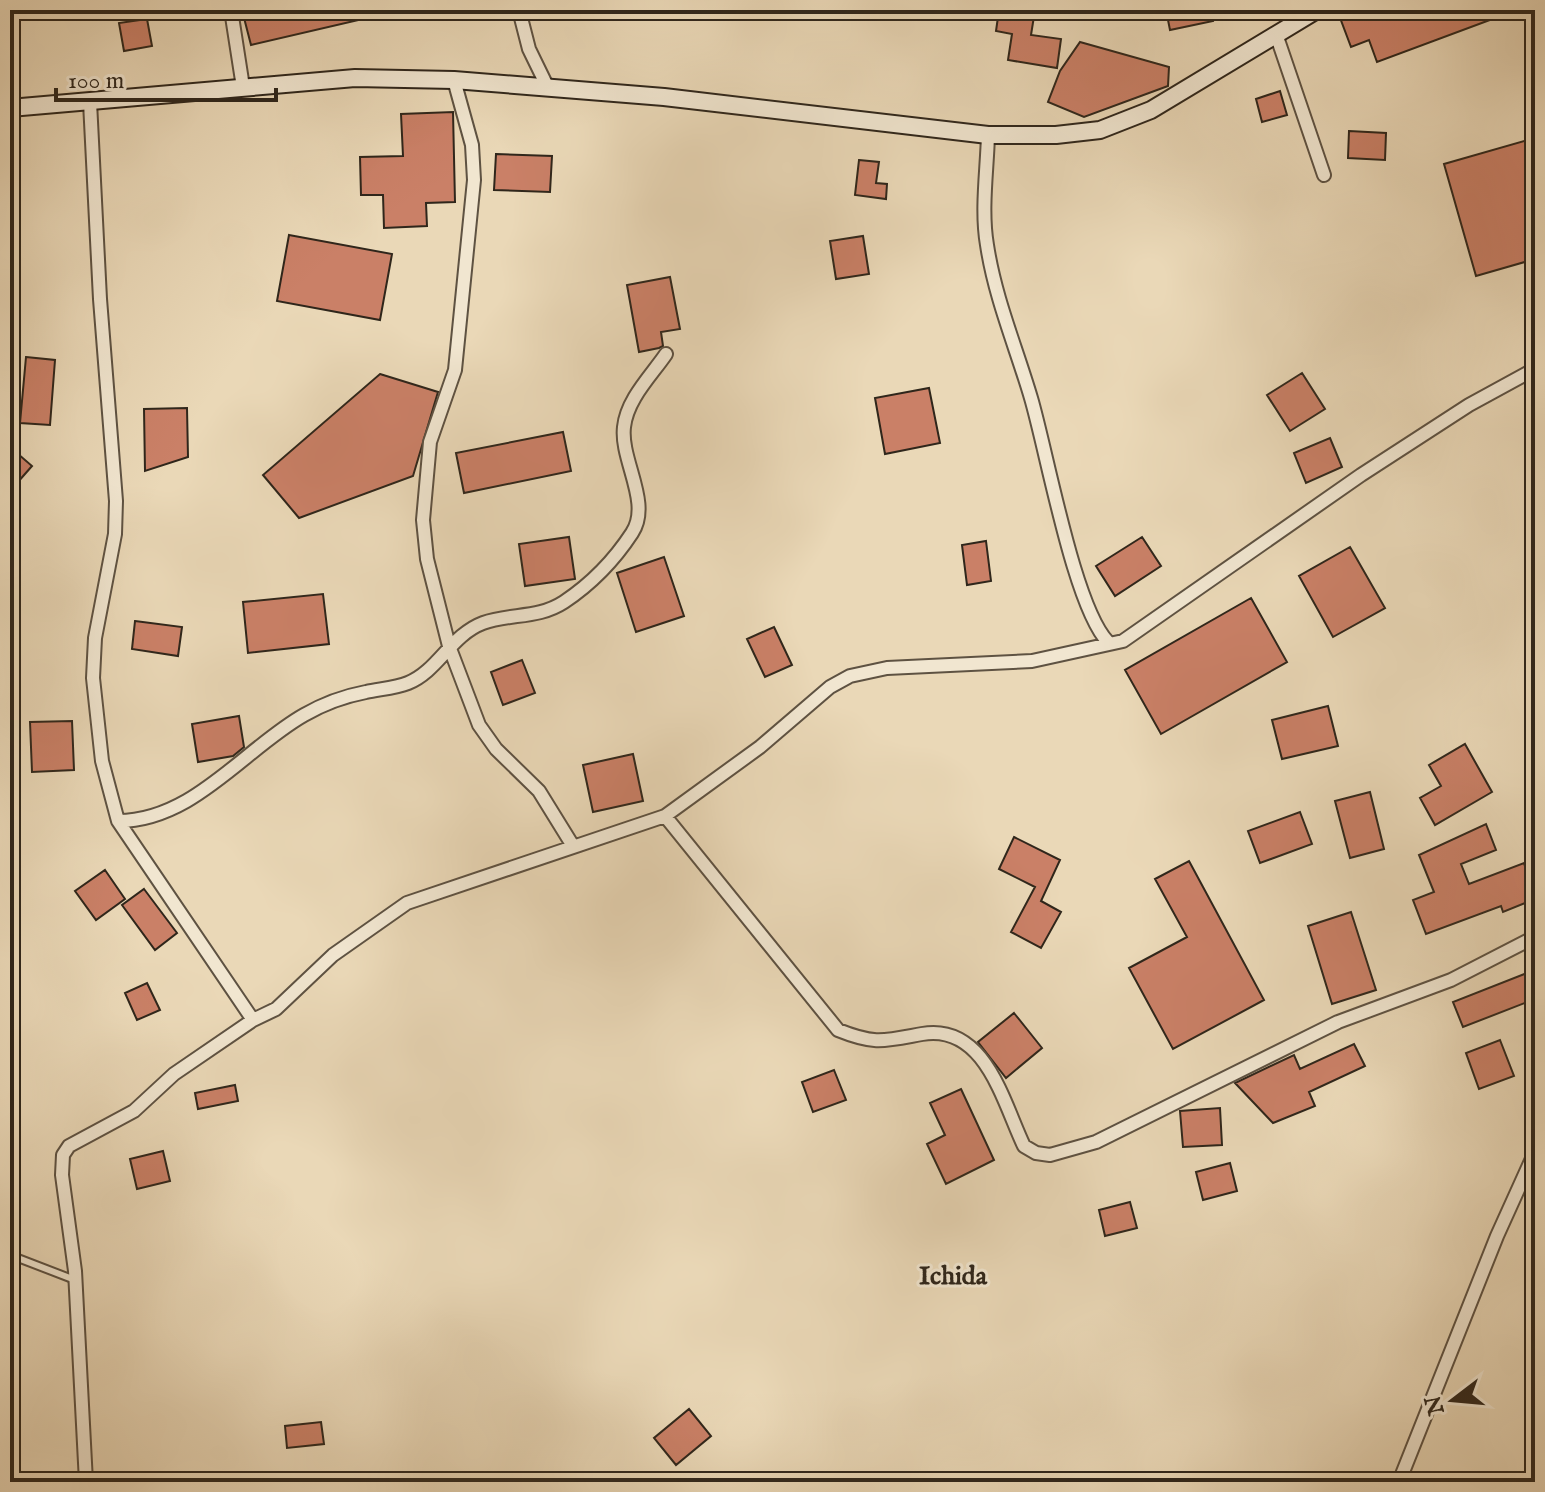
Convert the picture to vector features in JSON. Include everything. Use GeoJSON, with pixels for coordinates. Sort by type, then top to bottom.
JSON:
{"type":"FeatureCollection","features":[{"type":"Feature","properties":{"kind":"main road"},"geometry":{"type":"LineString","coordinates":[[10,108],[355,78],[454,80],[547,86],[988,135],[1056,135],[1100,130],[1151,110],[1317,10]]}},
{"type":"Feature","properties":{"kind":"street"},"geometry":{"type":"LineString","coordinates":[[231,10],[243,87]]}},
{"type":"Feature","properties":{"kind":"street"},"geometry":{"type":"LineString","coordinates":[[519,10],[529,49],[547,86]]}},
{"type":"Feature","properties":{"kind":"street"},"geometry":{"type":"LineString","coordinates":[[1276,34],[1324,175]]}},
{"type":"Feature","properties":{"kind":"street"},"geometry":{"type":"LineString","coordinates":[[454,80],[472,145],[473,192],[455,370],[430,442],[423,520],[427,559],[449,646],[479,725],[496,749],[539,791],[573,846]]}},
{"type":"Feature","properties":{"kind":"street"},"geometry":{"type":"LineString","coordinates":[[90,102],[100,299],[116,501],[115,534],[95,638],[93,678],[102,761],[118,821],[253,1020]]}},
{"type":"Feature","properties":{"kind":"street"},"geometry":{"type":"LineString","coordinates":[[988,135],[986,242],[995,283],[1032,399],[1079,580],[1101,635],[1108,642]]}},
{"type":"Feature","properties":{"kind":"street"},"geometry":{"type":"LineString","coordinates":[[118,821],[145,819],[199,792],[303,715],[330,702],[408,683],[449,646],[485,622],[540,614],[587,585],[635,529],[639,511],[624,450],[624,425],[632,401],[666,354]]}},
{"type":"Feature","properties":{"kind":"street"},"geometry":{"type":"LineString","coordinates":[[86,1482],[75,1280],[63,1155],[69,1146],[134,1111],[174,1074],[253,1020],[276,1009],[333,955],[407,903],[665,816],[760,747],[830,687],[850,676],[887,668],[1032,661],[1108,642],[1115,643],[1131,636],[1361,475],[1469,405],[1535,369]]}},
{"type":"Feature","properties":{"kind":"street"},"geometry":{"type":"LineString","coordinates":[[665,816],[838,1030],[867,1042],[932,1032],[953,1035],[974,1046],[1024,1146],[1036,1153],[1050,1155],[1096,1142],[1165,1105],[1338,1022],[1451,980],[1535,937]]}},
{"type":"Feature","properties":{"kind":"street"},"geometry":{"type":"LineString","coordinates":[[1399,1482],[1497,1236],[1534,1157]]}},
{"type":"Feature","properties":{"kind":"lane"},"geometry":{"type":"LineString","coordinates":[[10,1255],[75,1280]]}},
{"type":"Feature","properties":{"kind":"building"},"geometry":{"type":"Polygon","coordinates":[[[242,10],[379,10],[380,15],[251,45],[242,10]]]}},
{"type":"Feature","properties":{"kind":"building"},"geometry":{"type":"Polygon","coordinates":[[[999,10],[1035,10],[1031,35],[1061,39],[1057,68],[1008,60],[1012,34],[996,31],[999,10]]]}},
{"type":"Feature","properties":{"kind":"building"},"geometry":{"type":"Polygon","coordinates":[[[1166,10],[1211,10],[1213,21],[1170,30],[1166,10]]]}},
{"type":"Feature","properties":{"kind":"building"},"geometry":{"type":"Polygon","coordinates":[[[1353,10],[1369,10],[1371,14],[1382,10],[1514,11],[1377,62],[1369,40],[1351,47],[1339,15],[1353,10]]]}},
{"type":"Feature","properties":{"kind":"building"},"geometry":{"type":"Polygon","coordinates":[[[147,19],[152,46],[124,51],[119,23],[147,19]]]}},
{"type":"Feature","properties":{"kind":"building"},"geometry":{"type":"Polygon","coordinates":[[[1080,42],[1169,67],[1168,86],[1084,117],[1048,102],[1060,71],[1080,42]]]}},
{"type":"Feature","properties":{"kind":"building"},"geometry":{"type":"Polygon","coordinates":[[[1280,91],[1287,115],[1262,122],[1256,99],[1280,91]]]}},
{"type":"Feature","properties":{"kind":"building"},"geometry":{"type":"Polygon","coordinates":[[[453,112],[455,202],[426,203],[427,226],[384,228],[383,195],[361,195],[360,157],[403,156],[401,114],[453,112]]]}},
{"type":"Feature","properties":{"kind":"building"},"geometry":{"type":"Polygon","coordinates":[[[1349,131],[1386,133],[1385,160],[1348,158],[1349,131]]]}},
{"type":"Feature","properties":{"kind":"building"},"geometry":{"type":"Polygon","coordinates":[[[1535,138],[1535,259],[1476,276],[1444,164],[1535,138]]]}},
{"type":"Feature","properties":{"kind":"building"},"geometry":{"type":"Polygon","coordinates":[[[496,154],[552,156],[550,192],[494,190],[496,154]]]}},
{"type":"Feature","properties":{"kind":"building"},"geometry":{"type":"Polygon","coordinates":[[[859,160],[879,162],[876,183],[887,184],[886,199],[855,195],[859,160]]]}},
{"type":"Feature","properties":{"kind":"building"},"geometry":{"type":"Polygon","coordinates":[[[289,235],[392,254],[380,320],[277,301],[289,235]]]}},
{"type":"Feature","properties":{"kind":"building"},"geometry":{"type":"Polygon","coordinates":[[[863,236],[869,274],[836,279],[830,241],[863,236]]]}},
{"type":"Feature","properties":{"kind":"building"},"geometry":{"type":"Polygon","coordinates":[[[670,277],[680,329],[661,332],[663,346],[639,352],[627,285],[670,277]]]}},
{"type":"Feature","properties":{"kind":"building"},"geometry":{"type":"Polygon","coordinates":[[[26,357],[55,360],[50,425],[20,423],[26,357]]]}},
{"type":"Feature","properties":{"kind":"building"},"geometry":{"type":"Polygon","coordinates":[[[1302,373],[1325,409],[1290,431],[1267,395],[1302,373]]]}},
{"type":"Feature","properties":{"kind":"building"},"geometry":{"type":"Polygon","coordinates":[[[380,374],[438,392],[413,476],[299,518],[263,475],[380,374]]]}},
{"type":"Feature","properties":{"kind":"building"},"geometry":{"type":"Polygon","coordinates":[[[929,388],[940,443],[885,454],[875,398],[929,388]]]}},
{"type":"Feature","properties":{"kind":"building"},"geometry":{"type":"Polygon","coordinates":[[[187,408],[188,457],[145,471],[144,409],[187,408]]]}},
{"type":"Feature","properties":{"kind":"building"},"geometry":{"type":"Polygon","coordinates":[[[563,432],[571,471],[464,493],[456,453],[563,432]]]}},
{"type":"Feature","properties":{"kind":"building"},"geometry":{"type":"Polygon","coordinates":[[[1330,438],[1342,467],[1306,483],[1294,453],[1330,438]]]}},
{"type":"Feature","properties":{"kind":"building"},"geometry":{"type":"Polygon","coordinates":[[[10,447],[32,466],[10,491],[10,447]]]}},
{"type":"Feature","properties":{"kind":"building"},"geometry":{"type":"Polygon","coordinates":[[[569,537],[575,579],[525,586],[519,544],[569,537]]]}},
{"type":"Feature","properties":{"kind":"building"},"geometry":{"type":"Polygon","coordinates":[[[1142,537],[1161,566],[1115,596],[1096,566],[1142,537]]]}},
{"type":"Feature","properties":{"kind":"building"},"geometry":{"type":"Polygon","coordinates":[[[986,541],[991,581],[967,585],[962,545],[986,541]]]}},
{"type":"Feature","properties":{"kind":"building"},"geometry":{"type":"Polygon","coordinates":[[[1350,547],[1385,608],[1333,637],[1299,576],[1350,547]]]}},
{"type":"Feature","properties":{"kind":"building"},"geometry":{"type":"Polygon","coordinates":[[[664,557],[684,616],[636,632],[617,573],[664,557]]]}},
{"type":"Feature","properties":{"kind":"building"},"geometry":{"type":"Polygon","coordinates":[[[323,594],[329,644],[248,653],[243,602],[323,594]]]}},
{"type":"Feature","properties":{"kind":"building"},"geometry":{"type":"Polygon","coordinates":[[[1251,598],[1287,662],[1161,734],[1125,670],[1251,598]]]}},
{"type":"Feature","properties":{"kind":"building"},"geometry":{"type":"Polygon","coordinates":[[[135,621],[182,627],[178,656],[132,649],[135,621]]]}},
{"type":"Feature","properties":{"kind":"building"},"geometry":{"type":"Polygon","coordinates":[[[774,627],[792,665],[765,677],[747,639],[774,627]]]}},
{"type":"Feature","properties":{"kind":"building"},"geometry":{"type":"Polygon","coordinates":[[[522,660],[535,693],[503,705],[491,672],[522,660]]]}},
{"type":"Feature","properties":{"kind":"building"},"geometry":{"type":"Polygon","coordinates":[[[1328,706],[1338,746],[1282,759],[1272,720],[1328,706]]]}},
{"type":"Feature","properties":{"kind":"building"},"geometry":{"type":"Polygon","coordinates":[[[239,716],[244,747],[233,756],[198,762],[192,724],[239,716]]]}},
{"type":"Feature","properties":{"kind":"building"},"geometry":{"type":"Polygon","coordinates":[[[72,721],[74,770],[32,772],[30,722],[72,721]]]}},
{"type":"Feature","properties":{"kind":"building"},"geometry":{"type":"Polygon","coordinates":[[[1465,744],[1492,792],[1435,825],[1420,798],[1441,786],[1429,765],[1465,744]]]}},
{"type":"Feature","properties":{"kind":"building"},"geometry":{"type":"Polygon","coordinates":[[[633,754],[643,801],[593,812],[583,765],[633,754]]]}},
{"type":"Feature","properties":{"kind":"building"},"geometry":{"type":"Polygon","coordinates":[[[1370,792],[1384,849],[1350,858],[1335,801],[1370,792]]]}},
{"type":"Feature","properties":{"kind":"building"},"geometry":{"type":"Polygon","coordinates":[[[1300,812],[1312,844],[1260,863],[1248,831],[1300,812]]]}},
{"type":"Feature","properties":{"kind":"building"},"geometry":{"type":"Polygon","coordinates":[[[1486,824],[1496,850],[1461,864],[1469,884],[1524,863],[1535,899],[1503,912],[1501,906],[1426,934],[1413,900],[1434,892],[1419,855],[1486,824]]]}},
{"type":"Feature","properties":{"kind":"building"},"geometry":{"type":"Polygon","coordinates":[[[1014,837],[1060,860],[1041,901],[1061,912],[1041,948],[1011,932],[1035,887],[999,869],[1014,837]]]}},
{"type":"Feature","properties":{"kind":"building"},"geometry":{"type":"Polygon","coordinates":[[[1189,861],[1264,1000],[1173,1049],[1129,968],[1187,937],[1155,879],[1189,861]]]}},
{"type":"Feature","properties":{"kind":"building"},"geometry":{"type":"Polygon","coordinates":[[[105,870],[125,899],[96,920],[75,891],[105,870]]]}},
{"type":"Feature","properties":{"kind":"building"},"geometry":{"type":"Polygon","coordinates":[[[144,889],[177,933],[155,950],[122,905],[144,889]]]}},
{"type":"Feature","properties":{"kind":"building"},"geometry":{"type":"Polygon","coordinates":[[[1351,912],[1376,990],[1332,1004],[1308,926],[1351,912]]]}},
{"type":"Feature","properties":{"kind":"building"},"geometry":{"type":"Polygon","coordinates":[[[1532,971],[1535,999],[1463,1027],[1453,1002],[1532,971]]]}},
{"type":"Feature","properties":{"kind":"building"},"geometry":{"type":"Polygon","coordinates":[[[147,983],[160,1010],[137,1020],[125,993],[147,983]]]}},
{"type":"Feature","properties":{"kind":"building"},"geometry":{"type":"Polygon","coordinates":[[[1014,1013],[1042,1048],[1006,1078],[978,1042],[1014,1013]]]}},
{"type":"Feature","properties":{"kind":"building"},"geometry":{"type":"Polygon","coordinates":[[[1500,1040],[1514,1076],[1479,1089],[1466,1053],[1500,1040]]]}},
{"type":"Feature","properties":{"kind":"building"},"geometry":{"type":"Polygon","coordinates":[[[1354,1044],[1365,1066],[1309,1092],[1315,1106],[1273,1123],[1235,1083],[1294,1055],[1300,1069],[1354,1044]]]}},
{"type":"Feature","properties":{"kind":"building"},"geometry":{"type":"Polygon","coordinates":[[[834,1070],[846,1100],[813,1112],[802,1082],[834,1070]]]}},
{"type":"Feature","properties":{"kind":"building"},"geometry":{"type":"Polygon","coordinates":[[[235,1085],[238,1101],[198,1109],[195,1093],[235,1085]]]}},
{"type":"Feature","properties":{"kind":"building"},"geometry":{"type":"Polygon","coordinates":[[[961,1089],[994,1160],[946,1184],[927,1144],[945,1135],[930,1103],[961,1089]]]}},
{"type":"Feature","properties":{"kind":"building"},"geometry":{"type":"Polygon","coordinates":[[[1220,1108],[1222,1145],[1183,1147],[1180,1111],[1220,1108]]]}},
{"type":"Feature","properties":{"kind":"building"},"geometry":{"type":"Polygon","coordinates":[[[163,1151],[170,1181],[137,1189],[130,1159],[163,1151]]]}},
{"type":"Feature","properties":{"kind":"building"},"geometry":{"type":"Polygon","coordinates":[[[1230,1163],[1237,1191],[1203,1200],[1196,1172],[1230,1163]]]}},
{"type":"Feature","properties":{"kind":"building"},"geometry":{"type":"Polygon","coordinates":[[[1130,1202],[1137,1228],[1105,1236],[1099,1210],[1130,1202]]]}},
{"type":"Feature","properties":{"kind":"building"},"geometry":{"type":"Polygon","coordinates":[[[689,1409],[711,1436],[676,1465],[654,1438],[689,1409]]]}},
{"type":"Feature","properties":{"kind":"building"},"geometry":{"type":"Polygon","coordinates":[[[321,1422],[324,1444],[287,1448],[285,1426],[321,1422]]]}},
{"type":"Feature","properties":{"kind":"district","name":"Ichida"},"geometry":{"type":"Point","coordinates":[953,1275]}}]}
